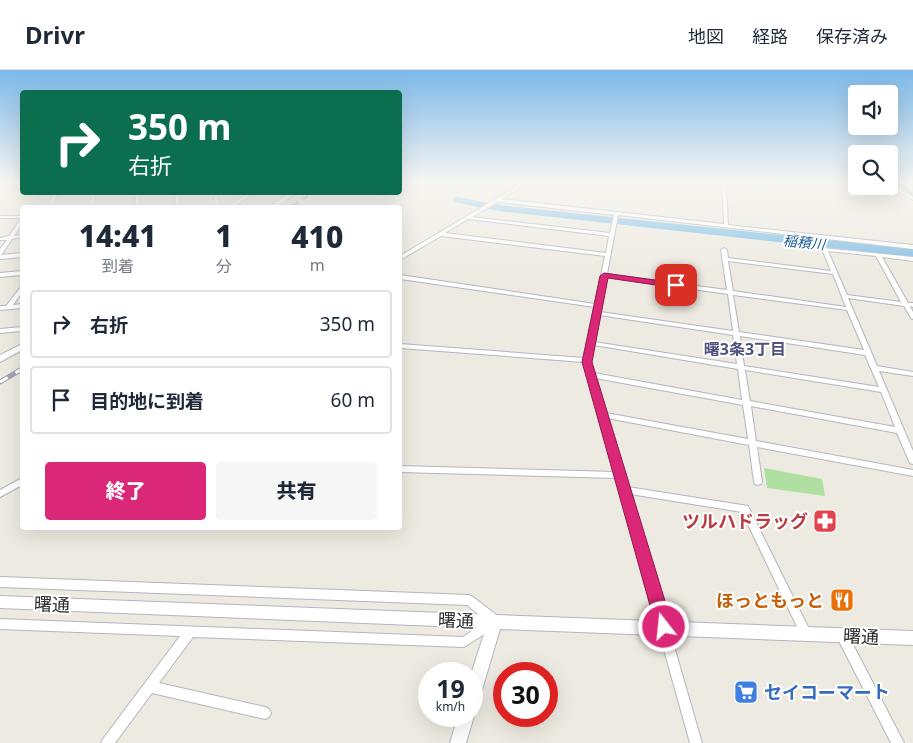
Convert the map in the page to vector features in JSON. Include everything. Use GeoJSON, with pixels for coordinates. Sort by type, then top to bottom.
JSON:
{"type":"FeatureCollection","features":[{"type":"Feature","properties":{"kind":"street"},"geometry":{"type":"LineString","coordinates":[[402,257],[475,213]]}},
{"type":"Feature","properties":{"kind":"street"},"geometry":{"type":"LineString","coordinates":[[580,213],[615,219],[726,226],[913,247]]}},
{"type":"Feature","properties":{"kind":"street"},"geometry":{"type":"LineString","coordinates":[[725,213],[726,226]]}},
{"type":"Feature","properties":{"kind":"street"},"geometry":{"type":"LineString","coordinates":[[0,217],[20,217]]}},
{"type":"Feature","properties":{"kind":"street"},"geometry":{"type":"LineString","coordinates":[[468,218],[612,235]]}},
{"type":"Feature","properties":{"kind":"street"},"geometry":{"type":"LineString","coordinates":[[615,219],[588,360],[696,743]]}},
{"type":"Feature","properties":{"kind":"street"},"geometry":{"type":"LineString","coordinates":[[0,255],[20,224]]}},
{"type":"Feature","properties":{"kind":"street"},"geometry":{"type":"LineString","coordinates":[[440,234],[608,255]]}},
{"type":"Feature","properties":{"kind":"street"},"geometry":{"type":"LineString","coordinates":[[0,239],[20,236]]}},
{"type":"Feature","properties":{"kind":"street"},"geometry":{"type":"LineString","coordinates":[[913,259],[825,249],[913,461]]}},
{"type":"Feature","properties":{"kind":"street"},"geometry":{"type":"LineString","coordinates":[[724,250],[758,482]]}},
{"type":"Feature","properties":{"kind":"street"},"geometry":{"type":"LineString","coordinates":[[0,255],[20,255]]}},
{"type":"Feature","properties":{"kind":"street"},"geometry":{"type":"LineString","coordinates":[[878,255],[913,317]]}},
{"type":"Feature","properties":{"kind":"street"},"geometry":{"type":"LineString","coordinates":[[725,259],[835,273]]}},
{"type":"Feature","properties":{"kind":"street"},"geometry":{"type":"LineString","coordinates":[[0,275],[20,273]]}},
{"type":"Feature","properties":{"kind":"street"},"geometry":{"type":"LineString","coordinates":[[604,276],[850,309]]}},
{"type":"Feature","properties":{"kind":"street"},"geometry":{"type":"LineString","coordinates":[[402,277],[598,309],[736,334],[868,353]]}},
{"type":"Feature","properties":{"kind":"street"},"geometry":{"type":"LineString","coordinates":[[8,307],[20,292]]}},
{"type":"Feature","properties":{"kind":"street"},"geometry":{"type":"LineString","coordinates":[[844,296],[913,305]]}},
{"type":"Feature","properties":{"kind":"street"},"geometry":{"type":"LineString","coordinates":[[0,308],[20,306]]}},
{"type":"Feature","properties":{"kind":"street"},"geometry":{"type":"LineString","coordinates":[[0,331],[20,330]]}},
{"type":"Feature","properties":{"kind":"street"},"geometry":{"type":"LineString","coordinates":[[591,343],[883,390]]}},
{"type":"Feature","properties":{"kind":"street"},"geometry":{"type":"LineString","coordinates":[[402,346],[588,360]]}},
{"type":"Feature","properties":{"kind":"street"},"geometry":{"type":"LineString","coordinates":[[0,359],[20,348]]}},
{"type":"Feature","properties":{"kind":"street"},"geometry":{"type":"LineString","coordinates":[[874,368],[913,374]]}},
{"type":"Feature","properties":{"kind":"street"},"geometry":{"type":"LineString","coordinates":[[591,375],[901,431]]}},
{"type":"Feature","properties":{"kind":"street"},"geometry":{"type":"LineString","coordinates":[[602,415],[913,473]]}},
{"type":"Feature","properties":{"kind":"street"},"geometry":{"type":"LineString","coordinates":[[402,469],[620,476]]}},
{"type":"Feature","properties":{"kind":"street"},"geometry":{"type":"LineString","coordinates":[[0,494],[20,482]]}},
{"type":"Feature","properties":{"kind":"street"},"geometry":{"type":"LineString","coordinates":[[624,490],[745,509],[806,634]]}},
{"type":"Feature","properties":{"kind":"street"},"geometry":{"type":"LineString","coordinates":[[0,582],[469,600],[495,622]]}},
{"type":"Feature","properties":{"kind":"street","name":"曙通"},"geometry":{"type":"LineString","coordinates":[[0,602],[913,638]]}},
{"type":"Feature","properties":{"kind":"street"},"geometry":{"type":"LineString","coordinates":[[0,624],[464,642],[495,622]]}},
{"type":"Feature","properties":{"kind":"street"},"geometry":{"type":"LineString","coordinates":[[483,662],[495,622]]}},
{"type":"Feature","properties":{"kind":"street"},"geometry":{"type":"LineString","coordinates":[[107,743],[151,687],[190,632]]}},
{"type":"Feature","properties":{"kind":"street"},"geometry":{"type":"LineString","coordinates":[[842,635],[898,743]]}},
{"type":"Feature","properties":{"kind":"street"},"geometry":{"type":"LineString","coordinates":[[151,687],[265,713]]}},
{"type":"Feature","properties":{"kind":"street"},"geometry":{"type":"LineString","coordinates":[[458,743],[463,727]]}},
{"type":"Feature","properties":{"kind":"green space"},"geometry":{"type":"Polygon","coordinates":[[[764,468],[822,479],[825,496],[767,488],[764,468]]]}},
{"type":"Feature","properties":{"kind":"waterway","name":"稲積川"},"geometry":{"type":"LineString","coordinates":[[549,213],[913,253]]}},
{"type":"Feature","properties":{"kind":"railway"},"geometry":{"type":"LineString","coordinates":[[0,382],[20,370]]}},
{"type":"Feature","properties":{"kind":"place","name":"ツルハドラッグ"},"geometry":{"type":"Point","coordinates":[825,521]}},
{"type":"Feature","properties":{"kind":"place","name":"ほっともっと"},"geometry":{"type":"Point","coordinates":[842,600]}},
{"type":"Feature","properties":{"kind":"place","name":"セイコーマート"},"geometry":{"type":"Point","coordinates":[746,692]}},
{"type":"Feature","properties":{"kind":"district","name":"曙3条3丁目"},"geometry":{"type":"Point","coordinates":[745,349]}},
{"type":"Feature","properties":{"kind":"route"},"geometry":{"type":"LineString","coordinates":[[664,627],[587,362],[604,276],[676,285]]}}]}
